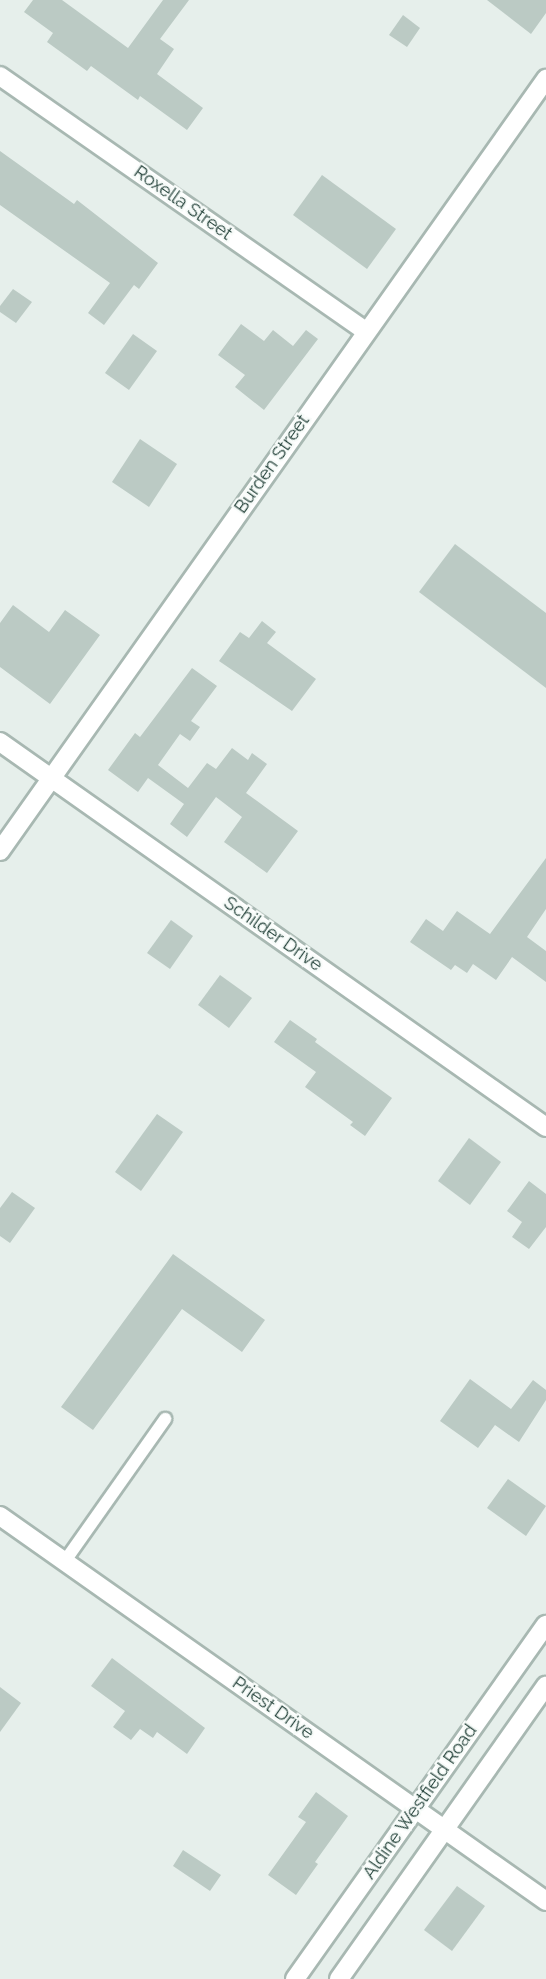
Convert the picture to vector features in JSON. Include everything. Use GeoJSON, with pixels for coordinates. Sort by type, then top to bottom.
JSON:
{"type":"FeatureCollection","features":[{"type":"Feature","properties":{"kind":"street","name":"Roxella Street"},"geometry":{"type":"LineString","coordinates":[[0,76],[366,331]]}},
{"type":"Feature","properties":{"kind":"street","name":"Burden Street"},"geometry":{"type":"LineString","coordinates":[[0,851],[546,79]]}},
{"type":"Feature","properties":{"kind":"street","name":"Schilder Drive"},"geometry":{"type":"LineString","coordinates":[[0,742],[546,1127]]}},
{"type":"Feature","properties":{"kind":"street","name":"Priest Drive"},"geometry":{"type":"LineString","coordinates":[[0,1515],[546,1901]]}},
{"type":"Feature","properties":{"kind":"street","name":"Aldine Westfield Road"},"geometry":{"type":"LineString","coordinates":[[296,1979],[546,1625]]}},
{"type":"Feature","properties":{"kind":"street","name":"Aldine Westfield Road"},"geometry":{"type":"LineString","coordinates":[[339,1979],[546,1686]]}},
{"type":"Feature","properties":{"kind":"lane"},"geometry":{"type":"LineString","coordinates":[[65,1562],[165,1419]]}},
{"type":"Feature","properties":{"kind":"building"},"geometry":{"type":"Polygon","coordinates":[[[33,0],[62,0],[128,48],[163,0],[189,0],[160,39],[174,49],[157,74],[203,108],[187,130],[140,96],[138,100],[91,66],[87,71],[47,42],[53,33],[24,12],[33,0]]]}},
{"type":"Feature","properties":{"kind":"building"},"geometry":{"type":"Polygon","coordinates":[[[487,0],[546,0],[546,13],[531,34],[487,0]]]}},
{"type":"Feature","properties":{"kind":"building"},"geometry":{"type":"Polygon","coordinates":[[[403,15],[420,28],[407,47],[389,35],[403,15]]]}},
{"type":"Feature","properties":{"kind":"building"},"geometry":{"type":"Polygon","coordinates":[[[0,151],[74,204],[77,200],[158,263],[139,289],[134,285],[104,325],[88,313],[110,283],[0,205],[0,151]]]}},
{"type":"Feature","properties":{"kind":"building"},"geometry":{"type":"Polygon","coordinates":[[[322,175],[396,229],[367,269],[293,215],[322,175]]]}},
{"type":"Feature","properties":{"kind":"building"},"geometry":{"type":"Polygon","coordinates":[[[13,289],[32,302],[16,323],[0,312],[0,306],[13,289]]]}},
{"type":"Feature","properties":{"kind":"building"},"geometry":{"type":"Polygon","coordinates":[[[241,324],[264,341],[273,330],[293,346],[306,330],[318,339],[264,410],[235,387],[245,375],[218,355],[241,324]]]}},
{"type":"Feature","properties":{"kind":"building"},"geometry":{"type":"Polygon","coordinates":[[[133,334],[157,351],[129,390],[105,373],[133,334]]]}},
{"type":"Feature","properties":{"kind":"building"},"geometry":{"type":"Polygon","coordinates":[[[140,439],[177,464],[149,507],[112,482],[140,439]]]}},
{"type":"Feature","properties":{"kind":"building"},"geometry":{"type":"Polygon","coordinates":[[[455,544],[546,613],[546,688],[419,592],[455,544]]]}},
{"type":"Feature","properties":{"kind":"building"},"geometry":{"type":"Polygon","coordinates":[[[13,605],[49,632],[65,610],[100,635],[50,704],[0,667],[0,623],[13,605]]]}},
{"type":"Feature","properties":{"kind":"building"},"geometry":{"type":"Polygon","coordinates":[[[262,621],[276,632],[267,643],[316,679],[292,711],[219,661],[240,632],[249,638],[262,621]]]}},
{"type":"Feature","properties":{"kind":"building"},"geometry":{"type":"Polygon","coordinates":[[[192,668],[217,686],[191,721],[200,727],[190,741],[180,734],[158,765],[188,788],[207,763],[216,769],[232,748],[248,760],[252,753],[267,764],[246,793],[298,831],[267,873],[224,842],[242,817],[216,797],[187,837],[170,824],[184,804],[148,778],[138,792],[108,770],[135,733],[140,737],[192,668]]]}},
{"type":"Feature","properties":{"kind":"building"},"geometry":{"type":"Polygon","coordinates":[[[546,858],[546,909],[527,937],[546,951],[546,982],[512,957],[496,980],[473,964],[467,973],[455,965],[451,970],[410,942],[426,919],[443,931],[457,911],[490,934],[546,858]]]}},
{"type":"Feature","properties":{"kind":"building"},"geometry":{"type":"Polygon","coordinates":[[[171,920],[193,936],[170,969],[147,953],[171,920]]]}},
{"type":"Feature","properties":{"kind":"building"},"geometry":{"type":"Polygon","coordinates":[[[220,975],[252,998],[229,1028],[198,1005],[220,975]]]}},
{"type":"Feature","properties":{"kind":"building"},"geometry":{"type":"Polygon","coordinates":[[[290,1020],[317,1039],[315,1042],[392,1098],[365,1136],[350,1125],[353,1122],[305,1087],[316,1072],[274,1042],[290,1020]]]}},
{"type":"Feature","properties":{"kind":"building"},"geometry":{"type":"Polygon","coordinates":[[[157,1114],[183,1132],[141,1191],[115,1172],[157,1114]]]}},
{"type":"Feature","properties":{"kind":"building"},"geometry":{"type":"Polygon","coordinates":[[[469,1138],[501,1162],[470,1205],[438,1181],[469,1138]]]}},
{"type":"Feature","properties":{"kind":"building"},"geometry":{"type":"Polygon","coordinates":[[[529,1181],[546,1194],[546,1227],[529,1249],[512,1237],[522,1222],[507,1211],[529,1181]]]}},
{"type":"Feature","properties":{"kind":"building"},"geometry":{"type":"Polygon","coordinates":[[[12,1192],[35,1208],[10,1243],[0,1236],[0,1208],[12,1192]]]}},
{"type":"Feature","properties":{"kind":"building"},"geometry":{"type":"Polygon","coordinates":[[[173,1254],[265,1320],[242,1352],[182,1309],[93,1430],[61,1407],[173,1254]]]}},
{"type":"Feature","properties":{"kind":"building"},"geometry":{"type":"Polygon","coordinates":[[[470,1379],[511,1409],[533,1380],[546,1390],[546,1400],[519,1442],[495,1425],[478,1448],[440,1421],[470,1379]]]}},
{"type":"Feature","properties":{"kind":"building"},"geometry":{"type":"Polygon","coordinates":[[[508,1479],[546,1506],[526,1536],[487,1508],[508,1479]]]}},
{"type":"Feature","properties":{"kind":"building"},"geometry":{"type":"Polygon","coordinates":[[[112,1658],[205,1728],[187,1754],[157,1732],[153,1738],[140,1729],[131,1740],[113,1727],[125,1711],[91,1686],[112,1658]]]}},
{"type":"Feature","properties":{"kind":"building"},"geometry":{"type":"Polygon","coordinates":[[[0,1687],[21,1703],[0,1732],[0,1687]]]}},
{"type":"Feature","properties":{"kind":"building"},"geometry":{"type":"Polygon","coordinates":[[[316,1792],[348,1816],[315,1862],[318,1864],[296,1895],[268,1875],[306,1822],[298,1817],[316,1792]]]}},
{"type":"Feature","properties":{"kind":"building"},"geometry":{"type":"Polygon","coordinates":[[[183,1850],[221,1875],[210,1891],[173,1866],[183,1850]]]}},
{"type":"Feature","properties":{"kind":"building"},"geometry":{"type":"Polygon","coordinates":[[[457,1886],[485,1906],[452,1951],[424,1930],[457,1886]]]}}]}
